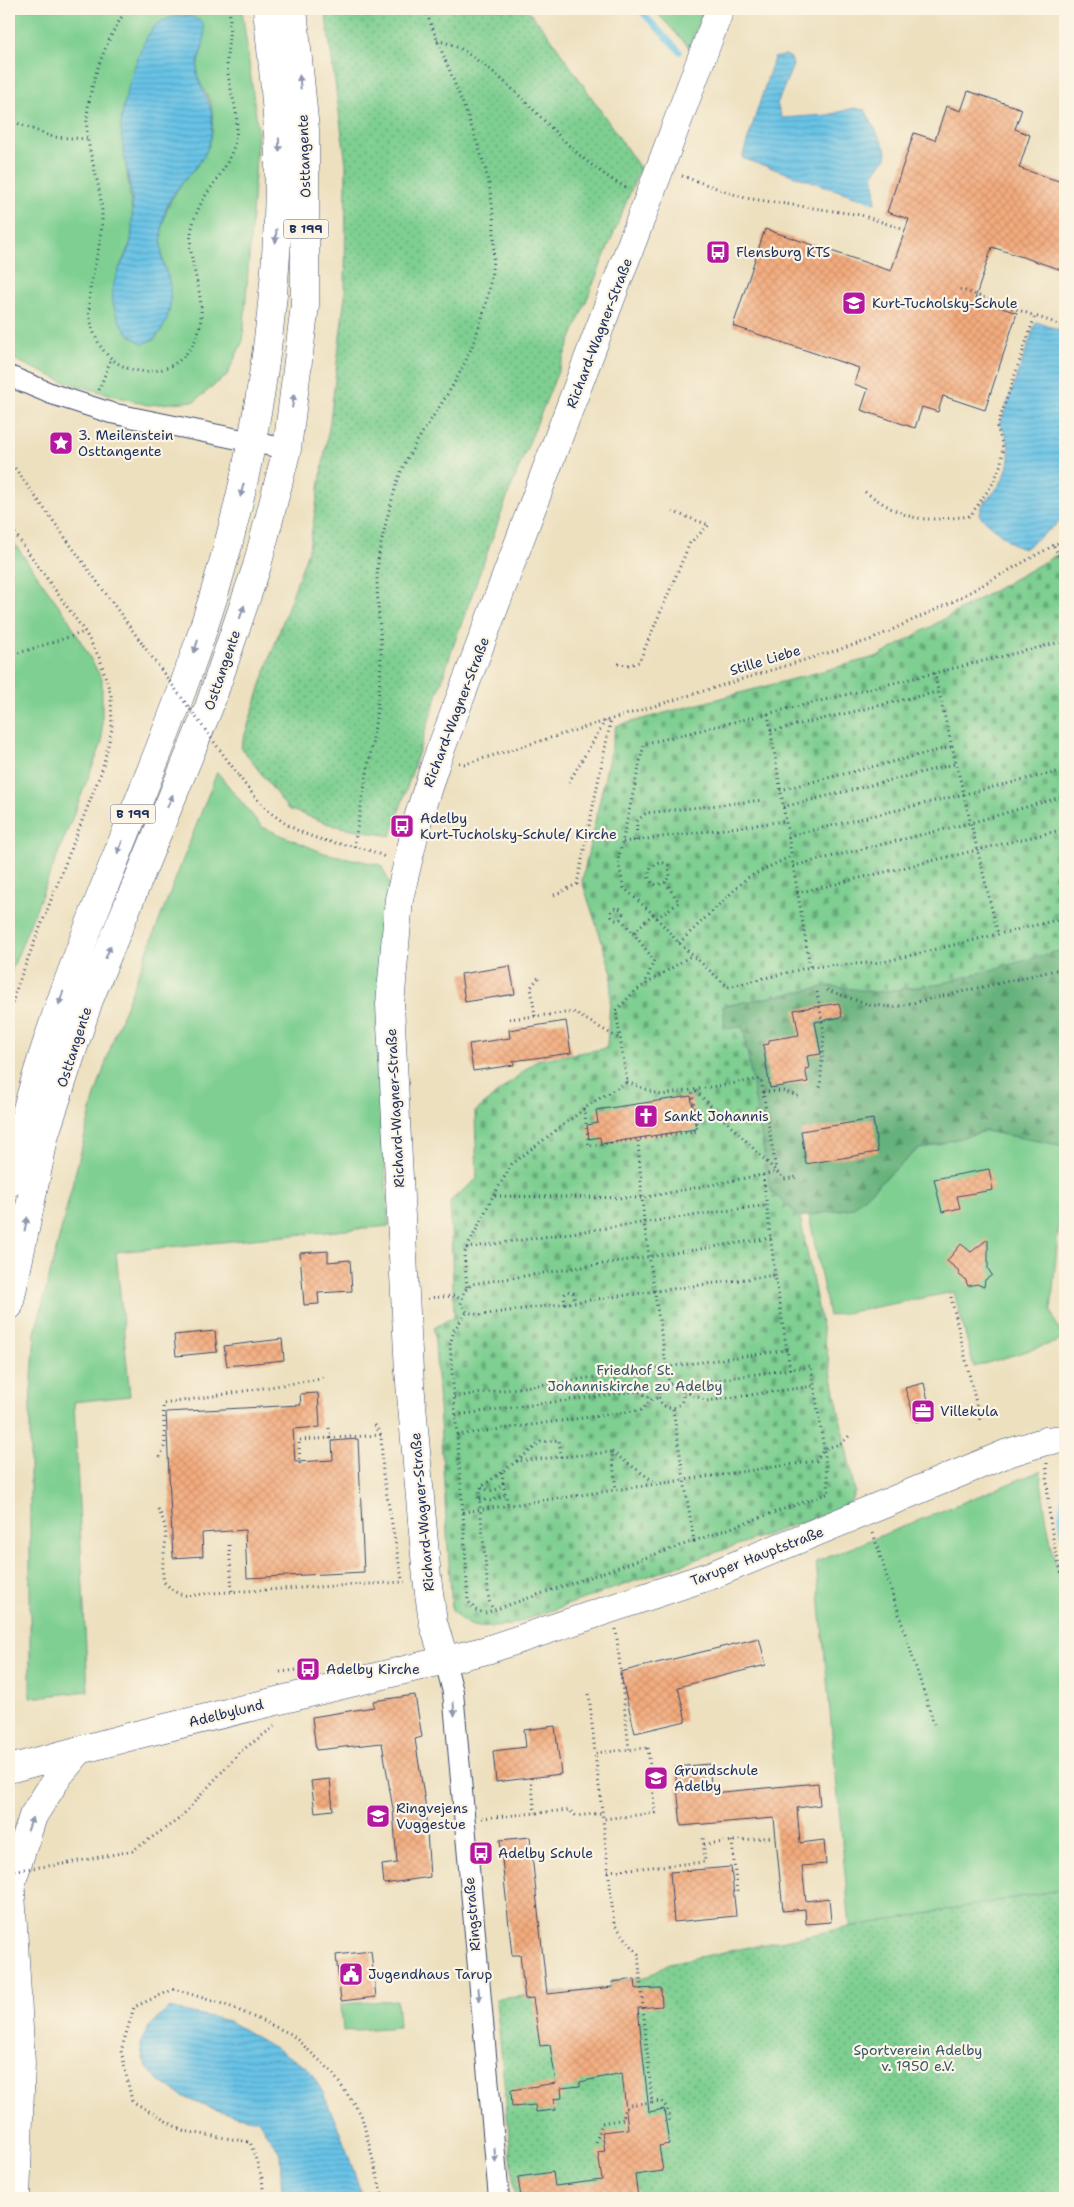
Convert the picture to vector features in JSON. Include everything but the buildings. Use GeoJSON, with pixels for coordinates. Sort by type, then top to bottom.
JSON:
{"type":"FeatureCollection","features":[{"type":"Feature","properties":{"kind":"main road","name":"Osttangente"},"geometry":{"type":"LineString","coordinates":[[9,1183],[20,1127],[64,988],[181,691],[226,553],[253,442],[271,302],[279,188],[278,130],[268,9]]}},
{"type":"Feature","properties":{"kind":"main road","name":"Osttangente"},"geometry":{"type":"LineString","coordinates":[[9,1306],[51,1116],[89,1000],[210,708],[257,566],[287,449],[305,305],[305,130],[293,9]]}},
{"type":"Feature","properties":{"kind":"main road","name":"Richard-Wagner-Straße"},"geometry":{"type":"LineString","coordinates":[[444,1661],[434,1622],[415,1582],[409,1371],[392,1078],[390,1005],[399,899],[419,815],[436,762],[720,9]]}},
{"type":"Feature","properties":{"kind":"main road","name":"Taruper Hauptstraße"},"geometry":{"type":"LineString","coordinates":[[444,1661],[487,1650],[712,1575],[867,1513],[1008,1453],[1046,1441],[1065,1439]]}},
{"type":"Feature","properties":{"kind":"main road","name":"Adelbylund"},"geometry":{"type":"LineString","coordinates":[[9,1769],[444,1661]]}},
{"type":"Feature","properties":{"kind":"main road"},"geometry":{"type":"LineString","coordinates":[[10,1879],[34,1816],[59,1775],[80,1750]]}},
{"type":"Feature","properties":{"kind":"main road"},"geometry":{"type":"LineString","coordinates":[[9,1857],[21,2063],[16,2198]]}},
{"type":"Feature","properties":{"kind":"street"},"geometry":{"type":"LineString","coordinates":[[9,376],[52,394],[111,413],[287,449]]}},
{"type":"Feature","properties":{"kind":"street","name":"Ringstraße"},"geometry":{"type":"LineString","coordinates":[[444,1661],[453,1692],[499,2198]]}},
{"type":"Feature","properties":{"kind":"path"},"geometry":{"type":"LineString","coordinates":[[127,9],[108,44],[98,69],[88,114],[88,139],[102,217],[89,288],[88,306],[94,333],[111,359],[122,367],[140,372],[158,371],[183,358],[194,342],[200,326],[202,307],[199,285],[190,253],[194,217],[200,202],[231,155],[238,124],[228,74],[230,9]]}},
{"type":"Feature","properties":{"kind":"path"},"geometry":{"type":"LineString","coordinates":[[354,846],[377,707],[381,654],[377,593],[380,551],[400,476],[426,427],[457,378],[480,328],[492,283],[495,248],[491,203],[484,163],[425,9]]}},
{"type":"Feature","properties":{"kind":"path"},"geometry":{"type":"LineString","coordinates":[[437,41],[450,42],[504,79],[594,168],[614,181],[650,198]]}},
{"type":"Feature","properties":{"kind":"path"},"geometry":{"type":"LineString","coordinates":[[9,120],[53,137],[88,139]]}},
{"type":"Feature","properties":{"kind":"path"},"geometry":{"type":"LineString","coordinates":[[678,184],[684,167]]}},
{"type":"Feature","properties":{"kind":"path"},"geometry":{"type":"LineString","coordinates":[[681,176],[745,198],[860,215],[908,231]]}},
{"type":"Feature","properties":{"kind":"path"},"geometry":{"type":"LineString","coordinates":[[960,289],[1065,326]]}},
{"type":"Feature","properties":{"kind":"path"},"geometry":{"type":"LineString","coordinates":[[865,492],[894,511],[911,518],[933,520],[970,516],[994,482],[1001,464],[1003,447],[997,427],[1035,316]]}},
{"type":"Feature","properties":{"kind":"path"},"geometry":{"type":"LineString","coordinates":[[93,407],[111,359]]}},
{"type":"Feature","properties":{"kind":"path"},"geometry":{"type":"LineString","coordinates":[[9,460],[252,795],[269,812],[294,829],[323,840],[376,851]]}},
{"type":"Feature","properties":{"kind":"path"},"geometry":{"type":"LineString","coordinates":[[618,664],[629,665],[640,662],[690,543],[708,525],[673,512]]}},
{"type":"Feature","properties":{"kind":"path"},"geometry":{"type":"LineString","coordinates":[[9,525],[85,632],[100,659],[111,695],[112,729],[102,770],[18,984],[9,1014]]}},
{"type":"Feature","properties":{"kind":"path","name":"Stille Liebe"},"geometry":{"type":"LineString","coordinates":[[456,762],[465,764],[870,640],[952,602],[1065,539]]}},
{"type":"Feature","properties":{"kind":"path"},"geometry":{"type":"LineString","coordinates":[[1054,546],[1065,567]]}},
{"type":"Feature","properties":{"kind":"path"},"geometry":{"type":"LineString","coordinates":[[9,656],[85,632]]}},
{"type":"Feature","properties":{"kind":"path"},"geometry":{"type":"LineString","coordinates":[[1065,641],[644,744],[618,862],[624,888],[653,914],[679,943],[728,986],[810,968],[883,962],[1065,918]]}},
{"type":"Feature","properties":{"kind":"path"},"geometry":{"type":"LineString","coordinates":[[934,674],[998,934]]}},
{"type":"Feature","properties":{"kind":"path"},"geometry":{"type":"LineString","coordinates":[[770,732],[937,692]]}},
{"type":"Feature","properties":{"kind":"path"},"geometry":{"type":"LineString","coordinates":[[768,714],[810,968]]}},
{"type":"Feature","properties":{"kind":"path"},"geometry":{"type":"LineString","coordinates":[[554,895],[577,884],[612,719]]}},
{"type":"Feature","properties":{"kind":"path"},"geometry":{"type":"LineString","coordinates":[[568,782],[605,721]]}},
{"type":"Feature","properties":{"kind":"path"},"geometry":{"type":"LineString","coordinates":[[780,790],[952,748]]}},
{"type":"Feature","properties":{"kind":"path"},"geometry":{"type":"LineString","coordinates":[[783,807],[956,764]]}},
{"type":"Feature","properties":{"kind":"path"},"geometry":{"type":"LineString","coordinates":[[788,836],[1065,770]]}},
{"type":"Feature","properties":{"kind":"path"},"geometry":{"type":"LineString","coordinates":[[793,866],[970,823],[1065,796]]}},
{"type":"Feature","properties":{"kind":"path"},"geometry":{"type":"LineString","coordinates":[[636,841],[637,821],[646,813],[763,800]]}},
{"type":"Feature","properties":{"kind":"path"},"geometry":{"type":"LineString","coordinates":[[623,842],[785,821]]}},
{"type":"Feature","properties":{"kind":"path"},"geometry":{"type":"LineString","coordinates":[[797,893],[1065,829]]}},
{"type":"Feature","properties":{"kind":"path"},"geometry":{"type":"LineString","coordinates":[[679,943],[746,878],[791,856]]}},
{"type":"Feature","properties":{"kind":"path"},"geometry":{"type":"LineString","coordinates":[[662,862],[668,865],[670,870],[670,876],[665,882],[658,885],[653,884],[648,872],[662,862]]}},
{"type":"Feature","properties":{"kind":"path"},"geometry":{"type":"LineString","coordinates":[[657,918],[679,902],[665,882]]}},
{"type":"Feature","properties":{"kind":"path"},"geometry":{"type":"LineString","coordinates":[[633,933],[653,914]]}},
{"type":"Feature","properties":{"kind":"path"},"geometry":{"type":"LineString","coordinates":[[621,919],[654,960],[645,985]]}},
{"type":"Feature","properties":{"kind":"path"},"geometry":{"type":"LineString","coordinates":[[627,1082],[616,1011],[635,991],[692,955]]}},
{"type":"Feature","properties":{"kind":"path"},"geometry":{"type":"LineString","coordinates":[[827,990],[870,1005],[895,1007],[1065,968]]}},
{"type":"Feature","properties":{"kind":"path"},"geometry":{"type":"LineString","coordinates":[[535,1016],[531,987],[540,976]]}},
{"type":"Feature","properties":{"kind":"path"},"geometry":{"type":"LineString","coordinates":[[817,992],[824,1034],[820,1089]]}},
{"type":"Feature","properties":{"kind":"path"},"geometry":{"type":"LineString","coordinates":[[509,1020],[573,1012],[621,1040]]}},
{"type":"Feature","properties":{"kind":"path"},"geometry":{"type":"LineString","coordinates":[[627,1082],[661,1095],[761,1079],[777,1171]]}},
{"type":"Feature","properties":{"kind":"path"},"geometry":{"type":"LineString","coordinates":[[467,1288],[464,1254],[466,1248],[512,1164],[584,1108],[627,1082]]}},
{"type":"Feature","properties":{"kind":"path"},"geometry":{"type":"LineString","coordinates":[[584,1108],[589,1146],[697,1132],[694,1090]]}},
{"type":"Feature","properties":{"kind":"path"},"geometry":{"type":"LineString","coordinates":[[694,1090],[784,1179],[797,1177]]}},
{"type":"Feature","properties":{"kind":"path"},"geometry":{"type":"LineString","coordinates":[[763,1092],[783,1091],[798,1096]]}},
{"type":"Feature","properties":{"kind":"path"},"geometry":{"type":"LineString","coordinates":[[638,1141],[644,1224],[669,1384]]}},
{"type":"Feature","properties":{"kind":"path"},"geometry":{"type":"LineString","coordinates":[[493,1196],[642,1198],[777,1171]]}},
{"type":"Feature","properties":{"kind":"path"},"geometry":{"type":"LineString","coordinates":[[763,1175],[775,1275],[790,1369]]}},
{"type":"Feature","properties":{"kind":"path"},"geometry":{"type":"LineString","coordinates":[[466,1248],[767,1205]]}},
{"type":"Feature","properties":{"kind":"path"},"geometry":{"type":"LineString","coordinates":[[771,1238],[472,1284],[467,1288],[460,1304],[467,1312],[479,1315],[775,1275]]}},
{"type":"Feature","properties":{"kind":"path"},"geometry":{"type":"LineString","coordinates":[[565,1304],[564,1296],[567,1291],[573,1294],[575,1302]]}},
{"type":"Feature","properties":{"kind":"path"},"geometry":{"type":"LineString","coordinates":[[420,1298],[453,1296],[462,1299]]}},
{"type":"Feature","properties":{"kind":"path"},"geometry":{"type":"LineString","coordinates":[[951,1297],[980,1420]]}},
{"type":"Feature","properties":{"kind":"path"},"geometry":{"type":"LineString","coordinates":[[467,1312],[450,1337],[468,1601],[475,1610],[485,1613],[830,1493],[811,1366],[704,1382],[689,1393],[684,1394]]}},
{"type":"Feature","properties":{"kind":"path"},"geometry":{"type":"LineString","coordinates":[[454,1397],[787,1350]]}},
{"type":"Feature","properties":{"kind":"path"},"geometry":{"type":"LineString","coordinates":[[160,1458],[165,1445],[163,1404],[326,1378]]}},
{"type":"Feature","properties":{"kind":"path"},"geometry":{"type":"LineString","coordinates":[[669,1384],[680,1387],[684,1394],[680,1405],[672,1408],[664,1407],[659,1398],[662,1388],[669,1384]]}},
{"type":"Feature","properties":{"kind":"path"},"geometry":{"type":"LineString","coordinates":[[689,1393],[707,1401],[814,1386]]}},
{"type":"Feature","properties":{"kind":"path"},"geometry":{"type":"LineString","coordinates":[[456,1415],[638,1391],[652,1399]]}},
{"type":"Feature","properties":{"kind":"path"},"geometry":{"type":"LineString","coordinates":[[457,1435],[641,1410],[652,1399],[659,1398]]}},
{"type":"Feature","properties":{"kind":"path"},"geometry":{"type":"LineString","coordinates":[[672,1408],[694,1541]]}},
{"type":"Feature","properties":{"kind":"path"},"geometry":{"type":"LineString","coordinates":[[158,1509],[166,1529],[166,1552],[162,1571],[164,1582],[178,1595],[415,1582],[384,1474],[381,1435],[375,1425]]}},
{"type":"Feature","properties":{"kind":"path"},"geometry":{"type":"LineString","coordinates":[[329,1428],[330,1439]]}},
{"type":"Feature","properties":{"kind":"path"},"geometry":{"type":"LineString","coordinates":[[300,1469],[299,1440],[381,1435]]}},
{"type":"Feature","properties":{"kind":"path"},"geometry":{"type":"LineString","coordinates":[[463,1512],[816,1461],[824,1449],[842,1443],[849,1436]]}},
{"type":"Feature","properties":{"kind":"path"},"geometry":{"type":"LineString","coordinates":[[493,1610],[489,1601],[480,1499],[481,1487],[517,1462],[541,1442],[559,1440],[561,1457]]}},
{"type":"Feature","properties":{"kind":"path"},"geometry":{"type":"LineString","coordinates":[[517,1462],[612,1452],[657,1484]]}},
{"type":"Feature","properties":{"kind":"path"},"geometry":{"type":"LineString","coordinates":[[612,1452],[616,1490]]}},
{"type":"Feature","properties":{"kind":"path"},"geometry":{"type":"LineString","coordinates":[[1046,1462],[1047,1504],[1057,1558],[1065,1583]]}},
{"type":"Feature","properties":{"kind":"path"},"geometry":{"type":"LineString","coordinates":[[502,1472],[508,1505]]}},
{"type":"Feature","properties":{"kind":"path"},"geometry":{"type":"LineString","coordinates":[[481,1487],[494,1490],[503,1482]]}},
{"type":"Feature","properties":{"kind":"path"},"geometry":{"type":"LineString","coordinates":[[480,1499],[491,1501],[507,1494]]}},
{"type":"Feature","properties":{"kind":"path"},"geometry":{"type":"LineString","coordinates":[[867,1513],[934,1724]]}},
{"type":"Feature","properties":{"kind":"path"},"geometry":{"type":"LineString","coordinates":[[229,1545],[232,1591]]}},
{"type":"Feature","properties":{"kind":"path"},"geometry":{"type":"LineString","coordinates":[[616,1628],[628,1750]]}},
{"type":"Feature","properties":{"kind":"path"},"geometry":{"type":"LineString","coordinates":[[280,1672],[308,1668]]}},
{"type":"Feature","properties":{"kind":"path"},"geometry":{"type":"LineString","coordinates":[[589,1694],[614,1924],[638,1954],[652,2102]]}},
{"type":"Feature","properties":{"kind":"path"},"geometry":{"type":"LineString","coordinates":[[10,1879],[63,1864],[132,1851],[178,1819],[240,1752],[282,1721]]}},
{"type":"Feature","properties":{"kind":"path"},"geometry":{"type":"LineString","coordinates":[[596,1753],[648,1748],[654,1814],[603,1819]]}},
{"type":"Feature","properties":{"kind":"path"},"geometry":{"type":"LineString","coordinates":[[531,1778],[535,1813]]}},
{"type":"Feature","properties":{"kind":"path"},"geometry":{"type":"LineString","coordinates":[[464,1819],[569,1810],[576,1816],[602,1814]]}},
{"type":"Feature","properties":{"kind":"path"},"geometry":{"type":"LineString","coordinates":[[608,1871],[705,1862],[703,1837]]}},
{"type":"Feature","properties":{"kind":"path"},"geometry":{"type":"LineString","coordinates":[[704,1844],[773,1837]]}},
{"type":"Feature","properties":{"kind":"path"},"geometry":{"type":"LineString","coordinates":[[732,1841],[736,1892]]}},
{"type":"Feature","properties":{"kind":"path"},"geometry":{"type":"LineString","coordinates":[[264,2198],[262,2178],[250,2142],[184,2131],[132,2101],[121,2051],[134,2007],[174,1989],[229,2006],[291,2034],[331,2071],[361,2114],[383,2198]]}},
{"type":"Feature","properties":{"kind":"path"},"geometry":{"type":"LineString","coordinates":[[596,2142],[602,2123],[624,2120],[623,2112],[629,2105],[661,2100],[667,2108],[670,2124]]}},
{"type":"Feature","properties":{"kind":"green space"},"geometry":{"type":"Polygon","coordinates":[[[9,9],[242,9],[258,131],[243,341],[227,375],[195,401],[148,405],[62,381],[9,357],[9,9]],[[203,47],[124,103],[121,127],[133,219],[131,241],[119,269],[113,304],[120,322],[132,338],[154,340],[164,326],[169,312],[169,288],[161,250],[163,223],[174,194],[205,153],[212,133],[211,107],[197,73],[203,47]]]}},
{"type":"Feature","properties":{"kind":"green space"},"geometry":{"type":"Polygon","coordinates":[[[325,9],[526,9],[546,31],[640,168],[508,495],[453,647],[391,836],[335,826],[288,809],[241,747],[267,666],[309,548],[330,421],[345,295],[346,164],[325,9]]]}},
{"type":"Feature","properties":{"kind":"green space"},"geometry":{"type":"Polygon","coordinates":[[[653,9],[704,9],[689,47],[653,9]]]}},
{"type":"Feature","properties":{"kind":"green space"},"geometry":{"type":"Polygon","coordinates":[[[9,536],[67,617],[102,679],[102,743],[9,977],[9,536]]]}},
{"type":"Feature","properties":{"kind":"green space","name":"Friedhof St. Johanniskirche zu Adelby"},"geometry":{"type":"Polygon","coordinates":[[[1065,550],[1065,949],[940,984],[877,992],[829,986],[723,1006],[725,1029],[743,1027],[770,1190],[800,1217],[855,1492],[848,1506],[507,1626],[476,1627],[470,1625],[452,1611],[434,1328],[454,1316],[450,1201],[477,1179],[475,1112],[537,1060],[602,1049],[607,1046],[612,973],[582,881],[616,726],[879,656],[1065,550]]]}},
{"type":"Feature","properties":{"kind":"green space"},"geometry":{"type":"Polygon","coordinates":[[[217,772],[262,827],[324,853],[381,865],[390,884],[376,1035],[389,1226],[116,1252],[130,1396],[74,1402],[88,1691],[30,1698],[30,1406],[35,1333],[94,1099],[115,1034],[217,772]]]}},
{"type":"Feature","properties":{"kind":"green space"},"geometry":{"type":"Polygon","coordinates":[[[1065,949],[1065,1146],[985,1131],[917,1150],[852,1208],[800,1217],[770,1190],[743,1027],[725,1030],[723,1006],[829,986],[877,992],[940,984],[1065,949]]]}},
{"type":"Feature","properties":{"kind":"green space"},"geometry":{"type":"Polygon","coordinates":[[[985,1131],[1065,1146],[1065,1191],[1062,1191],[1051,1311],[1063,1340],[974,1367],[954,1292],[829,1316],[809,1215],[852,1208],[917,1150],[985,1131]]]}},
{"type":"Feature","properties":{"kind":"green space"},"geometry":{"type":"Polygon","coordinates":[[[1040,1471],[1049,1534],[1065,1594],[1065,1889],[850,1927],[816,1562],[1040,1471]]]}},
{"type":"Feature","properties":{"kind":"green space","name":"Sportverein Adelby v. 1950 e.V."},"geometry":{"type":"Polygon","coordinates":[[[1065,1889],[1065,2198],[515,2198],[496,1999],[611,1987],[611,1981],[645,1978],[669,1963],[850,1927],[1065,1889]]]}},
{"type":"Feature","properties":{"kind":"green space"},"geometry":{"type":"Polygon","coordinates":[[[397,2000],[399,2027],[343,2031],[341,2004],[397,2000]]]}},
{"type":"Feature","properties":{"kind":"water"},"geometry":{"type":"Polygon","coordinates":[[[188,16],[201,21],[204,28],[204,41],[197,73],[210,106],[212,119],[211,136],[201,160],[178,188],[165,212],[161,241],[162,258],[169,283],[170,305],[166,322],[162,329],[151,340],[143,344],[124,328],[116,312],[112,297],[115,281],[132,234],[132,199],[122,139],[122,117],[132,73],[150,32],[164,20],[188,16]]]}},
{"type":"Feature","properties":{"kind":"water"},"geometry":{"type":"Polygon","coordinates":[[[786,55],[791,58],[793,65],[777,104],[782,118],[828,115],[854,108],[865,110],[887,152],[886,159],[873,176],[876,196],[875,203],[742,158],[774,58],[786,55]]]}},
{"type":"Feature","properties":{"kind":"water"},"geometry":{"type":"Polygon","coordinates":[[[1036,322],[1065,332],[1065,518],[1024,549],[1015,546],[980,516],[984,503],[998,487],[1006,472],[1009,448],[1000,425],[1036,322]]]}},
{"type":"Feature","properties":{"kind":"water"},"geometry":{"type":"Polygon","coordinates":[[[169,2008],[229,2021],[307,2067],[322,2091],[340,2132],[363,2198],[282,2198],[280,2153],[258,2120],[199,2104],[171,2089],[159,2080],[146,2067],[140,2044],[149,2027],[169,2008]]]}},
{"type":"Feature","properties":{"kind":"waterway"},"geometry":{"type":"LineString","coordinates":[[639,9],[680,52]]}},
{"type":"Feature","properties":{"kind":"waterway"},"geometry":{"type":"LineString","coordinates":[[1065,1481],[1061,1517],[1065,1543]]}},
{"type":"Feature","properties":{"kind":"place","name":"Flensburg KTS"},"geometry":{"type":"Point","coordinates":[718,252]}},
{"type":"Feature","properties":{"kind":"place","name":"Kurt-Tucholsky-Schule"},"geometry":{"type":"Point","coordinates":[854,303]}},
{"type":"Feature","properties":{"kind":"place","name":"3. Meilenstein Osttangente"},"geometry":{"type":"Point","coordinates":[61,443]}},
{"type":"Feature","properties":{"kind":"place","name":"Adelby Kurt-Tucholsky-Schule/ Kirche"},"geometry":{"type":"Point","coordinates":[402,826]}},
{"type":"Feature","properties":{"kind":"place","name":"Sankt Johannis"},"geometry":{"type":"Point","coordinates":[646,1116]}},
{"type":"Feature","properties":{"kind":"place","name":"Villekula"},"geometry":{"type":"Point","coordinates":[923,1411]}},
{"type":"Feature","properties":{"kind":"place","name":"Adelby Kirche"},"geometry":{"type":"Point","coordinates":[308,1669]}},
{"type":"Feature","properties":{"kind":"place","name":"Grundschule Adelby"},"geometry":{"type":"Point","coordinates":[656,1778]}},
{"type":"Feature","properties":{"kind":"place","name":"Ringvejens Vuggestue"},"geometry":{"type":"Point","coordinates":[378,1816]}},
{"type":"Feature","properties":{"kind":"place","name":"Adelby Schule"},"geometry":{"type":"Point","coordinates":[481,1853]}},
{"type":"Feature","properties":{"kind":"place","name":"Jugendhaus Tarup"},"geometry":{"type":"Point","coordinates":[351,1974]}}]}
